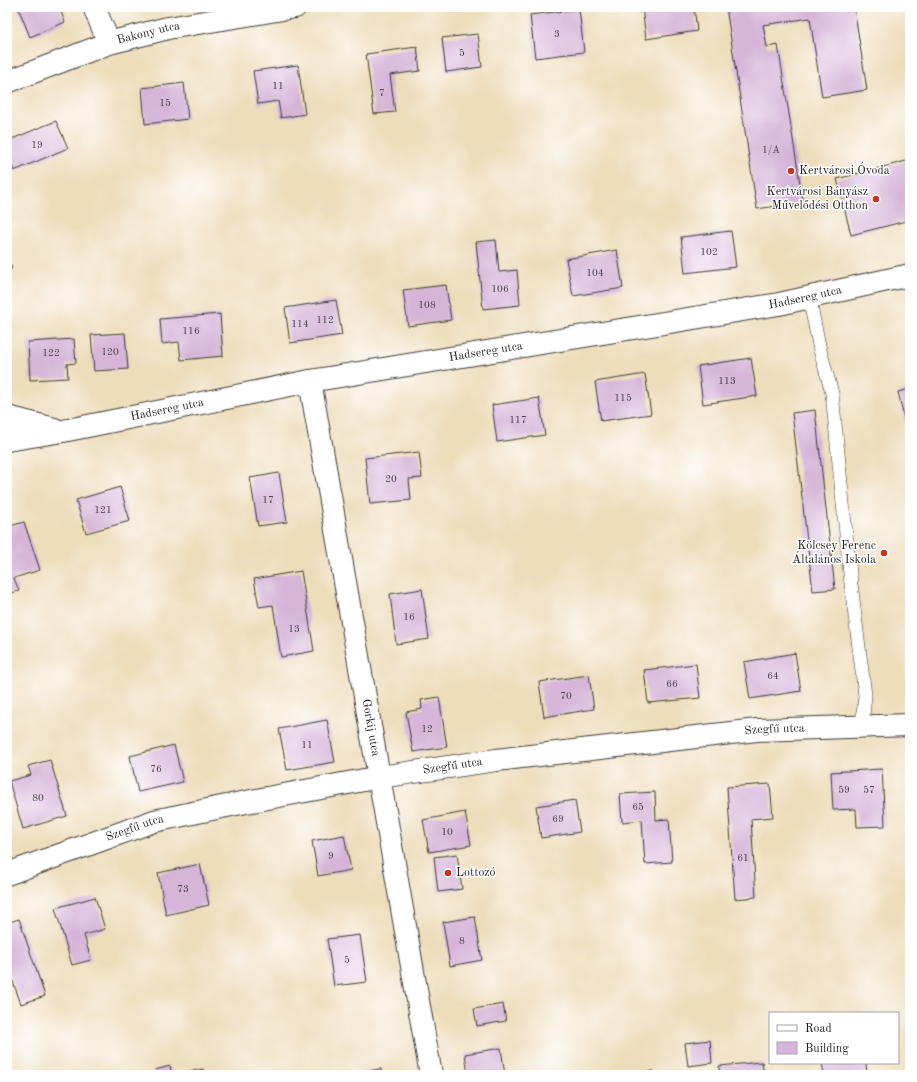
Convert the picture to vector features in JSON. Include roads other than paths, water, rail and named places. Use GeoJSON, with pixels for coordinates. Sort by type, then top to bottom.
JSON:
{"type":"FeatureCollection","features":[{"type":"Feature","properties":{"kind":"street"},"geometry":{"type":"LineString","coordinates":[[94,7],[108,43]]}},
{"type":"Feature","properties":{"kind":"street","name":"Bakony utca"},"geometry":{"type":"LineString","coordinates":[[7,82],[108,43],[168,28],[295,7]]}},
{"type":"Feature","properties":{"kind":"street","name":"Hadsereg utca"},"geometry":{"type":"LineString","coordinates":[[7,440],[63,431],[310,381],[779,304],[910,275]]}},
{"type":"Feature","properties":{"kind":"street","name":"Gorkij utca"},"geometry":{"type":"LineString","coordinates":[[310,381],[431,1075]]}},
{"type":"Feature","properties":{"kind":"street","name":"Hadsereg utca"},"geometry":{"type":"LineString","coordinates":[[7,417],[63,431]]}},
{"type":"Feature","properties":{"kind":"street","name":"Szegfű utca"},"geometry":{"type":"LineString","coordinates":[[7,874],[154,821],[240,803],[380,777],[496,760],[757,730],[910,725]]}},
{"type":"Feature","properties":{"kind":"lane"},"geometry":{"type":"LineString","coordinates":[[809,297],[820,350],[832,393],[850,584],[865,695],[862,727]]}},
{"type":"Feature","properties":{"kind":"place","name":"Kertvárosi Óvoda"},"geometry":{"type":"Point","coordinates":[791,171]}},
{"type":"Feature","properties":{"kind":"place","name":"Kertvárosi Bányász Művelődési Otthon"},"geometry":{"type":"Point","coordinates":[876,199]}},
{"type":"Feature","properties":{"kind":"place","name":"Kölcsey Ferenc Általános Iskola"},"geometry":{"type":"Point","coordinates":[884,553]}},
{"type":"Feature","properties":{"kind":"place","name":"Lottozó"},"geometry":{"type":"Point","coordinates":[448,873]}}]}
